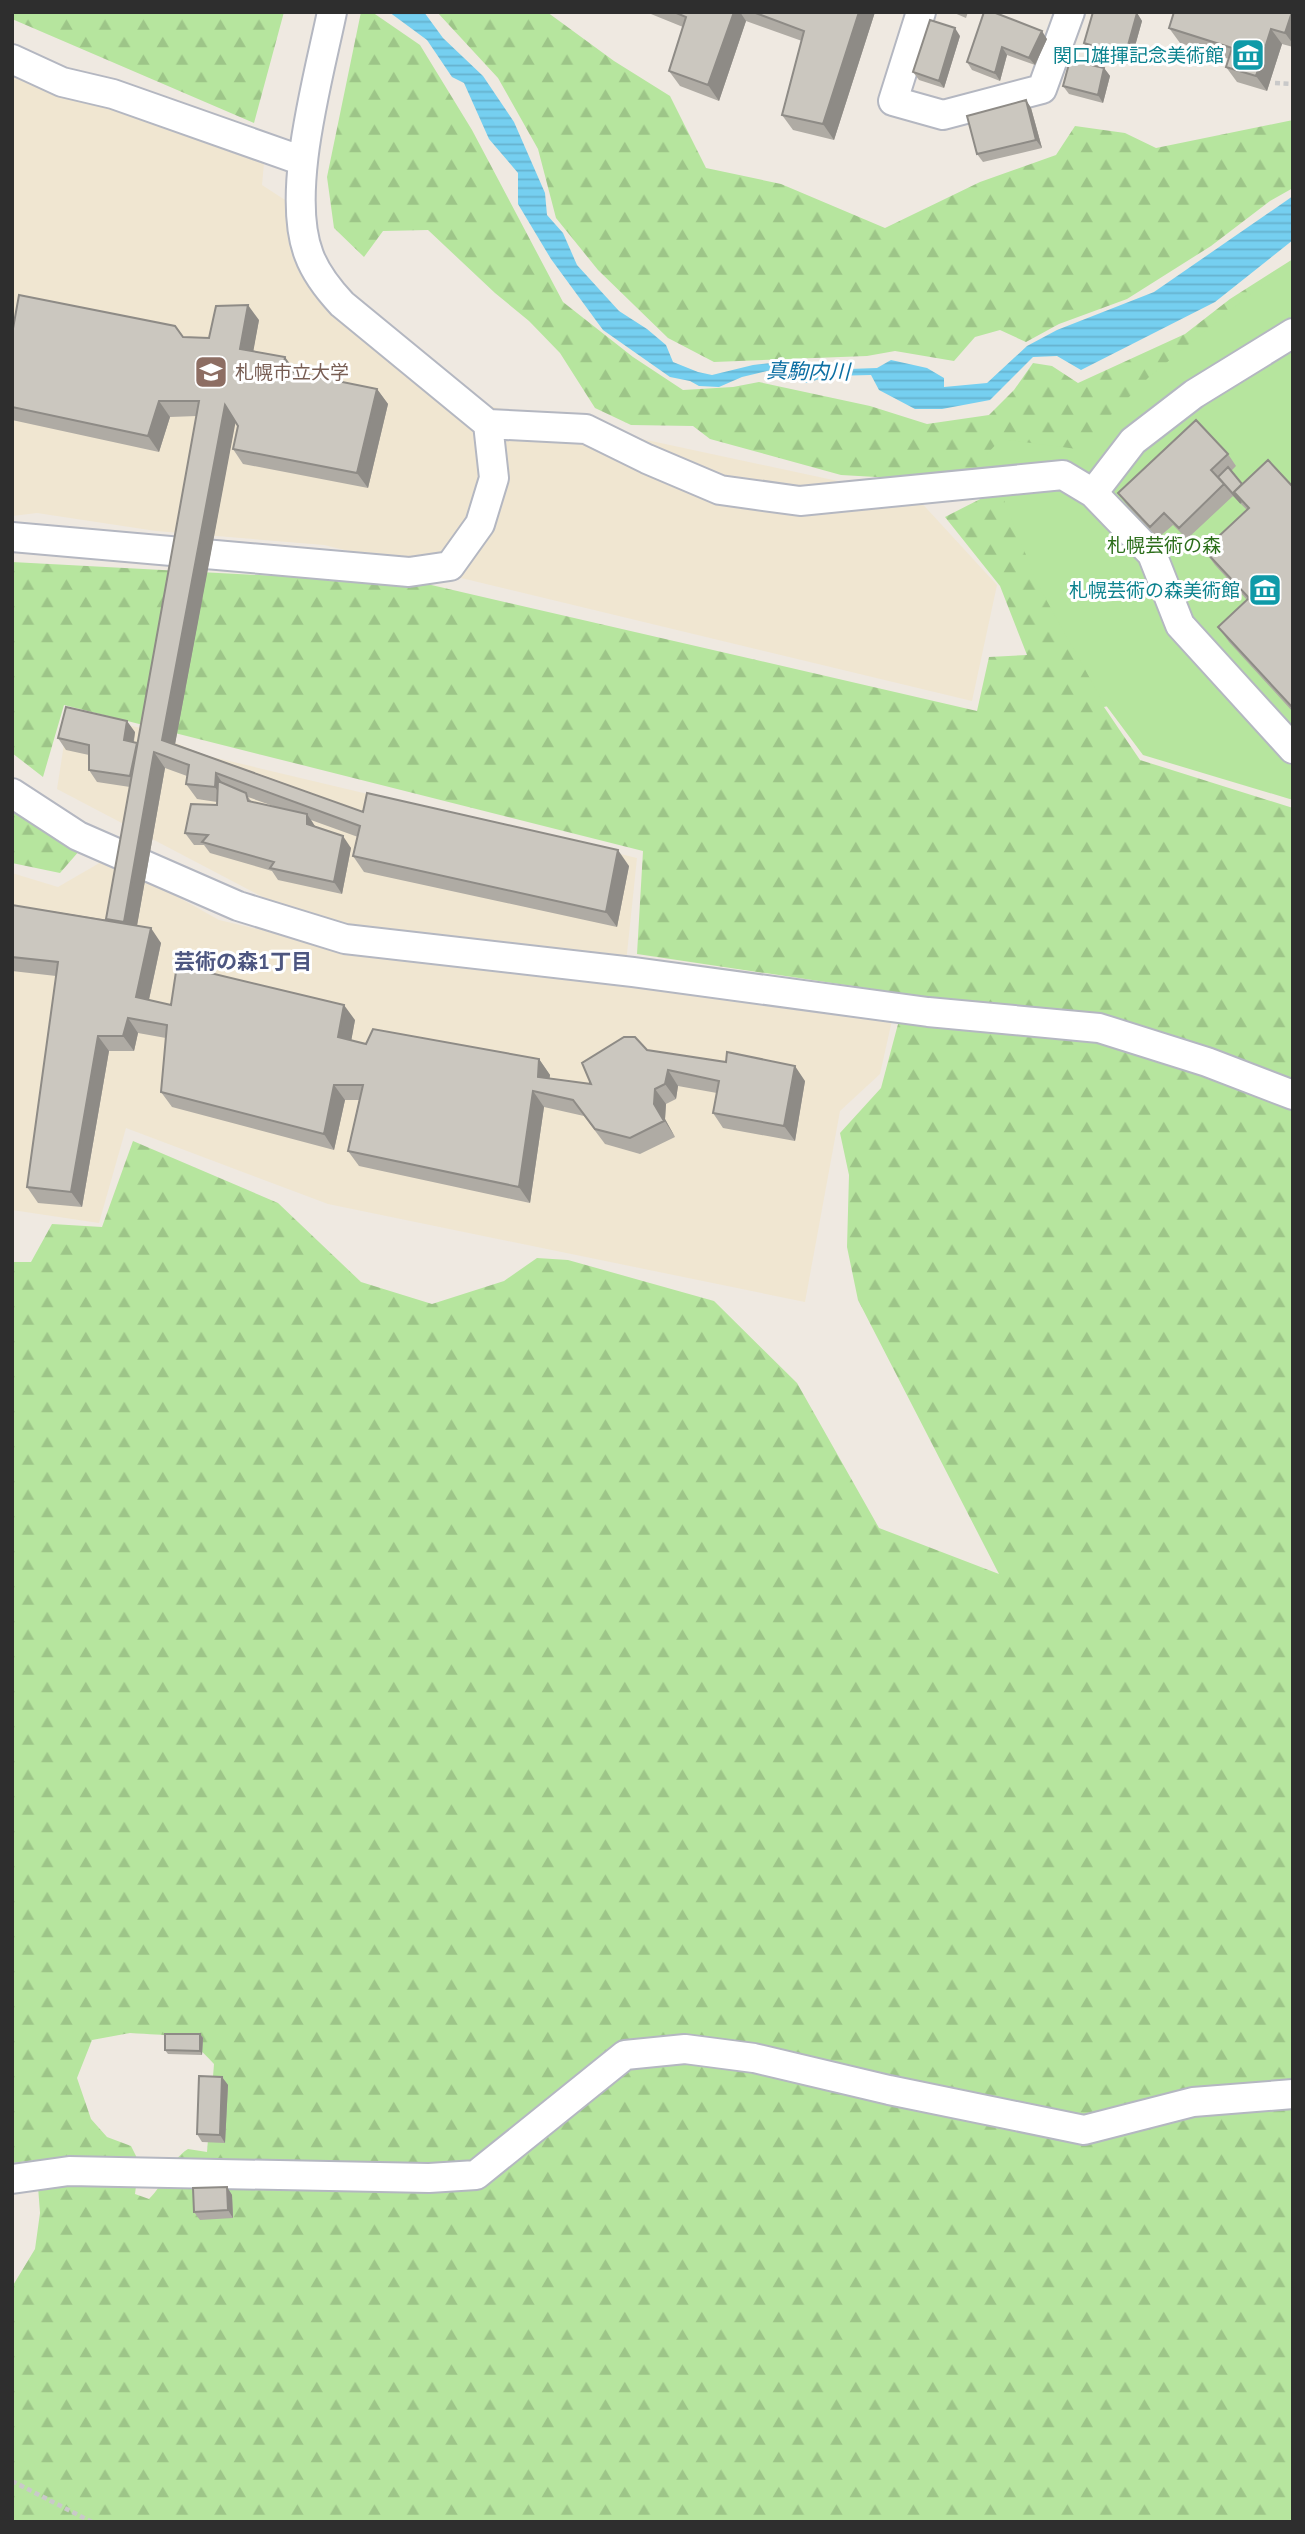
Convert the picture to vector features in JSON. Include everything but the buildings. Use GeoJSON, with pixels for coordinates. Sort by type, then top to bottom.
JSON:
{"type":"FeatureCollection","features":[{"type":"Feature","properties":{"kind":"street"},"geometry":{"type":"LineString","coordinates":[[332,12],[303,161],[301,222],[308,255],[323,282],[342,304],[488,424],[586,429],[720,490],[800,501],[1063,475],[1093,493],[1152,554],[1180,625],[1293,749]]}},
{"type":"Feature","properties":{"kind":"street"},"geometry":{"type":"LineString","coordinates":[[921,12],[893,101],[943,115],[1042,89],[1070,12]]}},
{"type":"Feature","properties":{"kind":"street"},"geometry":{"type":"LineString","coordinates":[[12,59],[62,82],[113,94],[303,161]]}},
{"type":"Feature","properties":{"kind":"street"},"geometry":{"type":"LineString","coordinates":[[1093,493],[1133,441],[1194,394],[1293,333]]}},
{"type":"Feature","properties":{"kind":"street"},"geometry":{"type":"LineString","coordinates":[[12,537],[408,572],[450,566],[480,524],[494,478],[488,424]]}},
{"type":"Feature","properties":{"kind":"street"},"geometry":{"type":"LineString","coordinates":[[12,793],[78,836],[238,906],[345,939],[633,972],[928,1012],[1100,1028],[1207,1062],[1293,1094]]}},
{"type":"Feature","properties":{"kind":"street"},"geometry":{"type":"LineString","coordinates":[[12,2179],[69,2171],[429,2178],[476,2175],[625,2055],[685,2049],[754,2058],[889,2090],[1084,2130],[1194,2102],[1293,2094]]}},
{"type":"Feature","properties":{"kind":"path"},"geometry":{"type":"LineString","coordinates":[[1275,83],[1293,84]]}},
{"type":"Feature","properties":{"kind":"path"},"geometry":{"type":"LineString","coordinates":[[12,2481],[92,2522]]}},
{"type":"Feature","properties":{"kind":"shaded area","name":"札幌市立大学"},"geometry":{"type":"Polygon","coordinates":[[[12,63],[230,147],[264,163],[262,185],[285,200],[293,259],[377,348],[442,396],[917,498],[997,585],[972,701],[324,545],[156,531],[37,513],[12,516],[12,63]]]}},
{"type":"Feature","properties":{"kind":"shaded area"},"geometry":{"type":"Polygon","coordinates":[[[69,712],[141,728],[204,755],[637,858],[626,963],[392,938],[297,915],[57,789],[69,712]]]}},
{"type":"Feature","properties":{"kind":"shaded area"},"geometry":{"type":"Polygon","coordinates":[[[108,858],[219,920],[386,959],[893,1016],[880,1074],[840,1111],[805,1302],[328,1204],[126,1128],[99,1223],[12,1210],[12,873],[58,887],[108,858]]]}},
{"type":"Feature","properties":{"kind":"green space"},"geometry":{"type":"Polygon","coordinates":[[[12,12],[284,12],[254,123],[12,19],[12,12]]]}},
{"type":"Feature","properties":{"kind":"green space"},"geometry":{"type":"Polygon","coordinates":[[[361,12],[372,12],[420,45],[472,130],[563,302],[633,357],[683,390],[733,387],[759,382],[870,406],[927,424],[989,415],[1014,390],[1033,363],[1052,366],[1078,383],[1185,334],[1230,299],[1293,259],[1086,467],[1001,471],[929,480],[841,475],[710,439],[693,426],[631,425],[595,408],[560,353],[529,321],[428,230],[383,231],[364,257],[334,228],[327,177],[361,12]]]}},
{"type":"Feature","properties":{"kind":"green space"},"geometry":{"type":"Polygon","coordinates":[[[437,12],[547,12],[614,61],[670,96],[706,168],[781,184],[885,228],[980,182],[1056,155],[1075,126],[1125,133],[1156,148],[1293,120],[1293,188],[1270,201],[1211,246],[1127,299],[1059,324],[1026,342],[1000,330],[975,337],[954,361],[895,351],[867,356],[714,362],[668,338],[598,270],[556,218],[538,149],[498,78],[437,12]]]}},
{"type":"Feature","properties":{"kind":"green space","name":"札幌芸術の森"},"geometry":{"type":"Polygon","coordinates":[[[1293,259],[1293,800],[1143,755],[1102,700],[1038,585],[986,455],[1001,439],[1077,449],[1149,377],[1293,259]]]}},
{"type":"Feature","properties":{"kind":"green space"},"geometry":{"type":"Polygon","coordinates":[[[996,491],[1010,492],[1138,699],[1104,707],[1140,760],[1293,808],[1293,2522],[12,2522],[12,2287],[35,2249],[40,2213],[36,2160],[12,2163],[12,1262],[31,1262],[52,1224],[102,1227],[133,1141],[278,1203],[361,1282],[432,1304],[504,1281],[537,1258],[568,1260],[714,1301],[797,1383],[879,1528],[999,1574],[858,1300],[847,1247],[849,1175],[840,1133],[881,1088],[906,994],[637,954],[643,851],[64,705],[43,777],[12,753],[12,562],[427,584],[977,711],[989,657],[1027,655],[1000,586],[945,517],[996,491]],[[130,2033],[92,2040],[77,2078],[91,2119],[107,2137],[131,2146],[139,2162],[135,2194],[149,2199],[172,2166],[188,2149],[207,2152],[214,2064],[185,2040],[167,2035],[130,2033]]]}},
{"type":"Feature","properties":{"kind":"green space"},"geometry":{"type":"Polygon","coordinates":[[[12,807],[80,850],[60,873],[12,863],[12,807]]]}},
{"type":"Feature","properties":{"kind":"water","name":"真駒内川"},"geometry":{"type":"Polygon","coordinates":[[[389,12],[424,12],[443,38],[483,76],[514,122],[545,193],[547,215],[563,233],[577,265],[619,311],[666,345],[673,362],[698,372],[712,375],[753,365],[780,362],[821,370],[877,368],[891,360],[927,368],[944,378],[944,387],[987,383],[1027,346],[1057,330],[1154,292],[1293,196],[1293,240],[1215,302],[1081,370],[1057,356],[1033,357],[990,400],[942,409],[915,409],[879,390],[871,375],[830,376],[806,383],[775,369],[742,377],[719,387],[699,386],[690,381],[670,377],[603,330],[551,259],[518,204],[518,173],[489,139],[464,83],[452,77],[427,40],[389,12]]]}},
{"type":"Feature","properties":{"kind":"place","name":"関口雄揮記念美術館"},"geometry":{"type":"Point","coordinates":[1248,55]}},
{"type":"Feature","properties":{"kind":"place","name":"札幌市立大学"},"geometry":{"type":"Point","coordinates":[211,372]}},
{"type":"Feature","properties":{"kind":"place","name":"札幌芸術の森美術館"},"geometry":{"type":"Point","coordinates":[1265,590]}},
{"type":"Feature","properties":{"kind":"district","name":"芸術の森1丁目"},"geometry":{"type":"Point","coordinates":[243,961]}}]}
